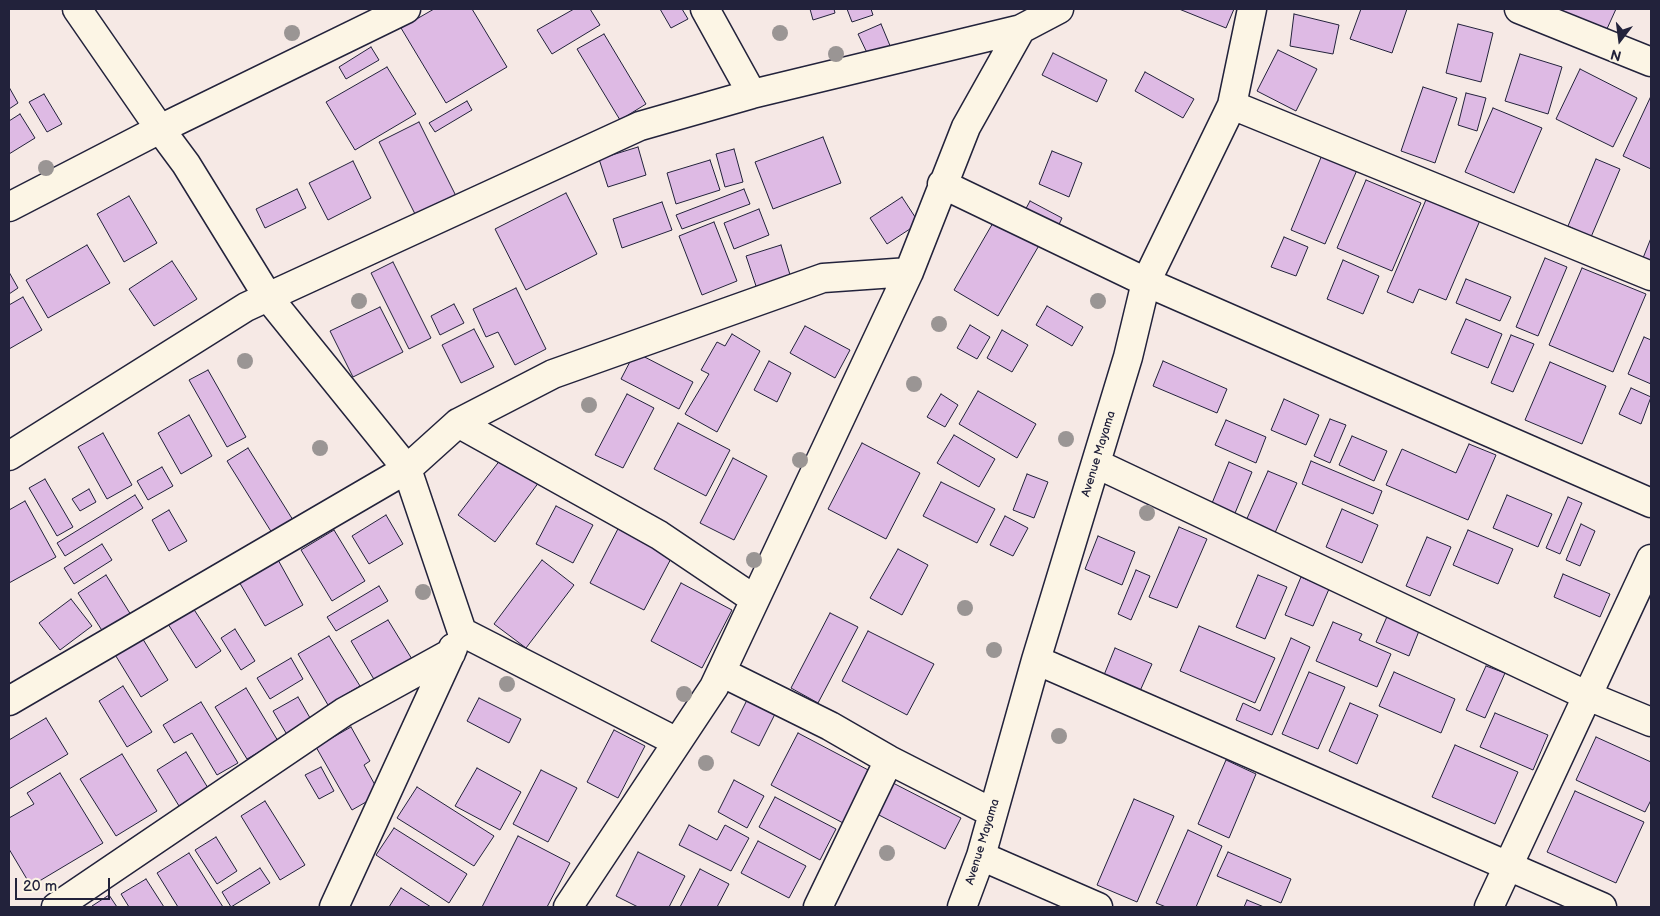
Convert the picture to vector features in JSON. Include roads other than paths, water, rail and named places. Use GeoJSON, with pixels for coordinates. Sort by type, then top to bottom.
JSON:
{"type":"FeatureCollection","features":[{"type":"Feature","properties":{"kind":"street"},"geometry":{"type":"LineString","coordinates":[[76,9],[160,130],[186,164],[268,297],[407,469],[457,642],[334,907]]}},
{"type":"Feature","properties":{"kind":"street"},"geometry":{"type":"LineString","coordinates":[[9,208],[160,130],[406,9]]}},
{"type":"Feature","properties":{"kind":"street"},"geometry":{"type":"LineString","coordinates":[[705,9],[752,94]]}},
{"type":"Feature","properties":{"kind":"street"},"geometry":{"type":"LineString","coordinates":[[9,456],[246,307],[640,126],[752,94],[1021,29],[1059,9]]}},
{"type":"Feature","properties":{"kind":"street","name":"Avenue Mayama"},"geometry":{"type":"LineString","coordinates":[[962,907],[982,856],[1036,660],[1128,357],[1146,282],[1232,105],[1252,9]]}},
{"type":"Feature","properties":{"kind":"street"},"geometry":{"type":"LineString","coordinates":[[1519,9],[1651,62]]}},
{"type":"Feature","properties":{"kind":"street"},"geometry":{"type":"LineString","coordinates":[[568,907],[714,687],[909,272],[966,127],[1021,29]]}},
{"type":"Feature","properties":{"kind":"street"},"geometry":{"type":"LineString","coordinates":[[1232,105],[1651,276]]}},
{"type":"Feature","properties":{"kind":"street"},"geometry":{"type":"LineString","coordinates":[[942,184],[1146,282],[1651,503]]}},
{"type":"Feature","properties":{"kind":"street"},"geometry":{"type":"LineString","coordinates":[[9,701],[407,469],[458,423],[553,374],[823,278],[909,272]]}},
{"type":"Feature","properties":{"kind":"street"},"geometry":{"type":"LineString","coordinates":[[458,423],[659,536],[754,599]]}},
{"type":"Feature","properties":{"kind":"street"},"geometry":{"type":"LineString","coordinates":[[1097,464],[1588,696],[1651,722]]}},
{"type":"Feature","properties":{"kind":"street"},"geometry":{"type":"LineString","coordinates":[[1489,907],[1651,559]]}},
{"type":"Feature","properties":{"kind":"street"},"geometry":{"type":"LineString","coordinates":[[457,642],[677,742]]}},
{"type":"Feature","properties":{"kind":"street"},"geometry":{"type":"LineString","coordinates":[[56,907],[344,712],[457,642]]}},
{"type":"Feature","properties":{"kind":"street"},"geometry":{"type":"LineString","coordinates":[[1036,660],[1602,907]]}},
{"type":"Feature","properties":{"kind":"street"},"geometry":{"type":"LineString","coordinates":[[721,672],[830,726],[890,760],[993,813]]}},
{"type":"Feature","properties":{"kind":"street"},"geometry":{"type":"LineString","coordinates":[[818,907],[890,760]]}},
{"type":"Feature","properties":{"kind":"street"},"geometry":{"type":"LineString","coordinates":[[982,856],[1098,907]]}}]}
